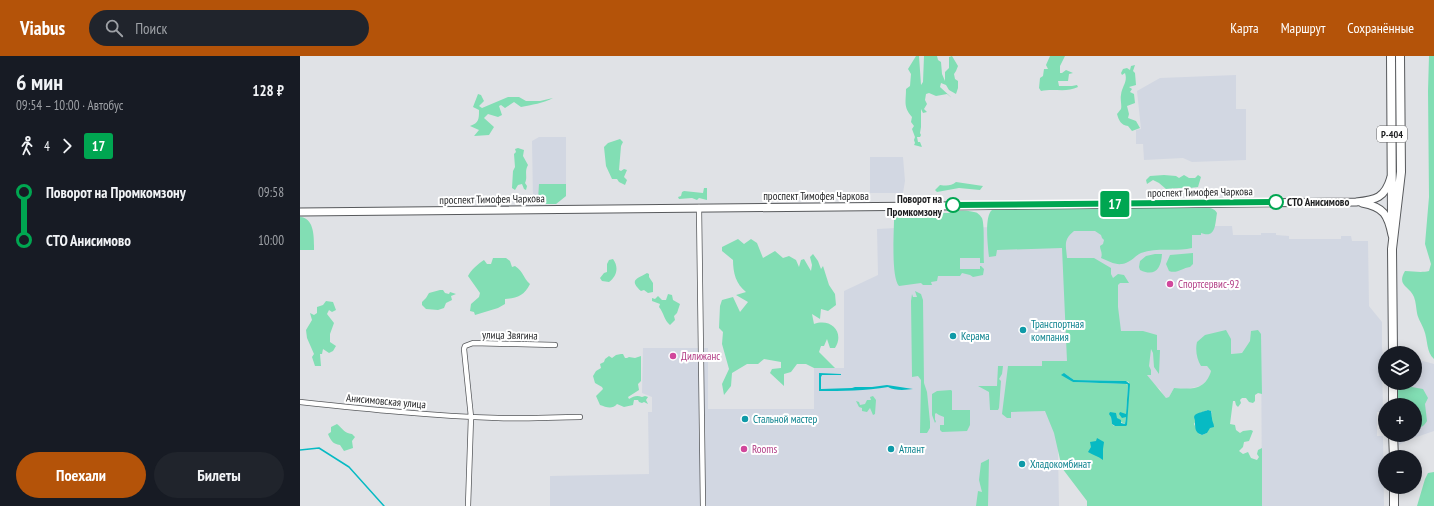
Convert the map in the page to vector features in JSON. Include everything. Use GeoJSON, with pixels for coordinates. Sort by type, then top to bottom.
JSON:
{"type":"FeatureCollection","features":[{"type":"Feature","properties":{"kind":"highway","name":"Р-404"},"geometry":{"type":"LineString","coordinates":[[1391,56],[1393,346]]}},
{"type":"Feature","properties":{"kind":"highway","name":"Р-404"},"geometry":{"type":"LineString","coordinates":[[1392,239],[1399,196],[1401,172],[1400,56]]}},
{"type":"Feature","properties":{"kind":"highway"},"geometry":{"type":"LineString","coordinates":[[1394,494],[1394,506]]}},
{"type":"Feature","properties":{"kind":"main road","name":"проспект Тимофея Чаркова"},"geometry":{"type":"LineString","coordinates":[[300,212],[699,207],[1356,202],[1374,200],[1380,196],[1387,187],[1392,173]]}},
{"type":"Feature","properties":{"kind":"main road","name":"проспект Тимофея Чаркова"},"geometry":{"type":"LineString","coordinates":[[1356,202],[1376,207],[1382,211],[1389,222],[1392,239]]}},
{"type":"Feature","properties":{"kind":"street"},"geometry":{"type":"LineString","coordinates":[[699,207],[703,506]]}},
{"type":"Feature","properties":{"kind":"street","name":"улица Звягина"},"geometry":{"type":"LineString","coordinates":[[471,417],[464,353],[465,346],[473,343],[555,345]]}},
{"type":"Feature","properties":{"kind":"street","name":"Анисимовская улица"},"geometry":{"type":"LineString","coordinates":[[300,402],[408,413],[471,417],[515,419],[580,417]]}},
{"type":"Feature","properties":{"kind":"street"},"geometry":{"type":"LineString","coordinates":[[468,506],[471,417]]}},
{"type":"Feature","properties":{"kind":"shaded area"},"geometry":{"type":"Polygon","coordinates":[[[1236,75],[1236,109],[1246,109],[1246,160],[1192,162],[1183,158],[1144,160],[1143,144],[1136,144],[1136,130],[1141,129],[1137,91],[1160,78],[1236,75]]]}},
{"type":"Feature","properties":{"kind":"shaded area"},"geometry":{"type":"Polygon","coordinates":[[[539,137],[566,137],[566,196],[556,204],[529,204],[533,201],[532,141],[539,137]]]}},
{"type":"Feature","properties":{"kind":"shaded area"},"geometry":{"type":"Polygon","coordinates":[[[870,157],[903,157],[905,181],[903,193],[870,193],[870,157]]]}},
{"type":"Feature","properties":{"kind":"shaded area"},"geometry":{"type":"Polygon","coordinates":[[[1232,226],[1233,235],[1261,235],[1261,233],[1276,233],[1276,235],[1289,236],[1289,239],[1341,239],[1341,236],[1351,236],[1352,241],[1368,241],[1369,306],[1382,322],[1382,346],[1378,346],[1378,390],[1383,390],[1383,398],[1378,398],[1377,436],[1378,442],[1383,442],[1383,450],[1378,450],[1378,494],[1384,494],[1384,506],[1262,506],[1261,334],[1250,341],[1242,353],[1231,354],[1231,339],[1207,366],[1211,371],[1208,380],[1200,386],[1187,389],[1174,388],[1169,397],[1166,398],[1160,389],[1074,330],[1058,452],[1059,506],[550,506],[550,476],[649,474],[648,412],[652,412],[652,397],[642,393],[643,348],[708,348],[708,409],[814,409],[814,368],[844,368],[844,291],[878,275],[877,229],[1232,226]]]}},
{"type":"Feature","properties":{"kind":"shaded area"},"geometry":{"type":"Polygon","coordinates":[[[1422,361],[1434,364],[1434,431],[1422,435],[1422,398],[1398,398],[1398,390],[1422,390],[1422,361]]]}},
{"type":"Feature","properties":{"kind":"shaded area"},"geometry":{"type":"Polygon","coordinates":[[[1398,442],[1404,442],[1398,446],[1398,442]]]}},
{"type":"Feature","properties":{"kind":"green space"},"geometry":{"type":"Polygon","coordinates":[[[916,56],[919,56],[921,85],[923,82],[924,56],[937,56],[938,60],[941,62],[942,74],[945,81],[945,72],[949,68],[949,57],[952,56],[958,66],[954,74],[955,79],[958,81],[956,94],[949,90],[946,85],[941,83],[940,87],[952,98],[947,94],[936,96],[929,93],[926,94],[925,100],[927,104],[924,109],[927,112],[923,113],[921,109],[921,135],[920,137],[917,137],[918,142],[920,142],[922,147],[914,145],[915,137],[912,129],[914,126],[911,122],[912,117],[907,110],[906,104],[906,89],[910,86],[911,74],[908,69],[916,56]]]}},
{"type":"Feature","properties":{"kind":"green space"},"geometry":{"type":"Polygon","coordinates":[[[1050,56],[1065,56],[1060,66],[1060,73],[1066,70],[1073,73],[1069,74],[1068,81],[1058,81],[1059,86],[1077,85],[1078,87],[1069,90],[1041,91],[1039,88],[1040,78],[1043,76],[1044,69],[1048,69],[1046,65],[1050,56]]]}},
{"type":"Feature","properties":{"kind":"green space"},"geometry":{"type":"Polygon","coordinates":[[[1429,56],[1434,56],[1434,359],[1428,349],[1414,297],[1402,280],[1405,271],[1429,271],[1431,264],[1425,244],[1429,197],[1429,56]]]}},
{"type":"Feature","properties":{"kind":"green space"},"geometry":{"type":"Polygon","coordinates":[[[1135,65],[1133,71],[1135,73],[1136,85],[1129,87],[1132,89],[1130,92],[1134,94],[1135,103],[1127,106],[1129,114],[1128,118],[1136,121],[1140,128],[1132,131],[1128,126],[1121,122],[1117,114],[1121,109],[1121,95],[1126,79],[1125,73],[1122,75],[1121,73],[1123,69],[1127,68],[1130,70],[1131,66],[1135,65]]]}},
{"type":"Feature","properties":{"kind":"green space"},"geometry":{"type":"Polygon","coordinates":[[[478,94],[481,95],[484,101],[479,106],[482,108],[508,97],[519,97],[526,101],[540,101],[553,98],[542,103],[521,107],[514,102],[505,108],[501,105],[499,106],[502,115],[498,117],[488,114],[484,118],[494,127],[489,135],[474,136],[479,130],[470,126],[475,124],[479,118],[479,110],[473,107],[478,94]]]}},
{"type":"Feature","properties":{"kind":"green space"},"geometry":{"type":"Polygon","coordinates":[[[620,139],[623,142],[621,146],[619,170],[627,170],[624,177],[627,180],[625,185],[617,179],[612,179],[606,166],[604,147],[608,143],[620,139]]]}},
{"type":"Feature","properties":{"kind":"green space"},"geometry":{"type":"Polygon","coordinates":[[[518,148],[524,150],[523,156],[528,165],[526,170],[526,190],[522,184],[518,185],[515,190],[512,188],[513,171],[515,167],[514,154],[516,152],[515,149],[518,148]]]}},
{"type":"Feature","properties":{"kind":"green space"},"geometry":{"type":"Polygon","coordinates":[[[1184,175],[1189,178],[1195,178],[1198,175],[1201,177],[1198,187],[1194,188],[1166,189],[1153,180],[1147,184],[1146,180],[1150,176],[1176,176],[1179,178],[1184,175]]]}},
{"type":"Feature","properties":{"kind":"green space"},"geometry":{"type":"Polygon","coordinates":[[[956,182],[983,186],[980,190],[959,188],[937,192],[935,190],[940,185],[945,186],[956,182]]]}},
{"type":"Feature","properties":{"kind":"green space"},"geometry":{"type":"Polygon","coordinates":[[[539,184],[566,184],[566,196],[556,204],[541,204],[538,200],[539,184]]]}},
{"type":"Feature","properties":{"kind":"green space"},"geometry":{"type":"Polygon","coordinates":[[[704,188],[707,188],[707,200],[699,198],[697,200],[692,198],[679,199],[678,197],[681,196],[682,192],[684,191],[703,193],[704,188]]]}},
{"type":"Feature","properties":{"kind":"green space"},"geometry":{"type":"Polygon","coordinates":[[[1000,208],[1212,208],[1217,213],[1214,229],[1210,234],[1201,233],[1201,235],[1192,235],[1192,248],[1147,251],[1141,253],[1128,262],[1117,264],[1101,258],[1102,253],[1100,246],[1103,244],[1104,240],[1101,235],[1095,231],[1074,231],[1070,234],[1067,240],[1067,258],[1094,258],[1111,268],[1113,278],[1118,274],[1124,275],[1129,283],[1120,283],[1118,285],[1118,307],[1121,331],[1143,331],[1157,335],[1157,350],[1160,350],[1159,374],[1154,367],[1153,353],[1151,349],[1149,366],[1151,375],[1147,375],[1166,398],[1169,397],[1174,388],[1186,389],[1197,387],[1208,378],[1211,371],[1207,366],[1201,366],[1196,352],[1197,342],[1205,335],[1226,330],[1231,339],[1231,354],[1242,353],[1250,341],[1251,331],[1258,330],[1261,334],[1262,394],[1258,393],[1255,395],[1255,401],[1253,403],[1249,402],[1246,398],[1242,398],[1238,407],[1235,401],[1233,401],[1230,424],[1235,425],[1236,430],[1240,433],[1243,431],[1253,431],[1249,441],[1244,442],[1243,447],[1239,451],[1243,454],[1248,452],[1251,458],[1257,460],[1259,457],[1257,454],[1258,450],[1262,448],[1262,506],[1087,506],[1087,501],[1062,468],[1054,433],[1045,411],[1011,412],[1011,418],[1007,418],[1002,414],[1008,366],[1042,366],[1042,361],[1067,361],[1062,248],[997,250],[996,256],[989,257],[987,225],[990,213],[994,209],[1000,208]],[[1064,373],[1073,382],[1128,385],[1125,424],[1111,417],[1112,424],[1114,426],[1126,426],[1129,382],[1074,380],[1064,373]],[[1208,410],[1200,413],[1194,424],[1199,434],[1202,435],[1207,433],[1212,412],[1208,410]]]}},
{"type":"Feature","properties":{"kind":"green space"},"geometry":{"type":"Polygon","coordinates":[[[902,209],[920,213],[950,213],[952,211],[969,211],[978,214],[982,218],[983,222],[984,263],[980,263],[980,258],[960,258],[960,269],[980,269],[981,266],[984,269],[983,275],[973,277],[962,273],[960,276],[938,276],[937,281],[931,282],[932,285],[923,285],[921,283],[899,286],[896,281],[895,274],[893,244],[895,214],[902,209]]]}},
{"type":"Feature","properties":{"kind":"green space"},"geometry":{"type":"Polygon","coordinates":[[[300,217],[305,218],[311,225],[314,235],[314,250],[300,250],[300,217]]]}},
{"type":"Feature","properties":{"kind":"green space"},"geometry":{"type":"Polygon","coordinates":[[[738,239],[744,244],[751,239],[757,243],[763,258],[775,251],[783,258],[789,256],[796,260],[799,267],[801,260],[804,259],[811,271],[812,265],[810,257],[813,254],[821,269],[823,266],[829,285],[835,294],[836,305],[828,311],[821,309],[820,319],[812,314],[814,324],[826,323],[835,328],[837,332],[838,342],[835,348],[830,348],[827,339],[824,346],[821,346],[819,352],[835,368],[814,368],[806,364],[797,364],[791,372],[784,374],[784,386],[770,373],[772,369],[781,368],[781,362],[764,359],[758,364],[747,364],[732,373],[731,386],[724,395],[722,384],[729,369],[722,344],[723,332],[719,328],[720,306],[722,300],[733,297],[740,312],[748,302],[736,295],[746,292],[736,278],[733,260],[722,251],[722,247],[738,239]]]}},
{"type":"Feature","properties":{"kind":"green space"},"geometry":{"type":"Polygon","coordinates":[[[1193,253],[1193,264],[1190,267],[1172,272],[1169,271],[1166,264],[1170,255],[1193,253]]]}},
{"type":"Feature","properties":{"kind":"green space"},"geometry":{"type":"Polygon","coordinates":[[[1162,254],[1159,268],[1150,273],[1140,270],[1140,261],[1146,256],[1162,254]]]}},
{"type":"Feature","properties":{"kind":"green space"},"geometry":{"type":"Polygon","coordinates":[[[493,258],[506,258],[510,261],[512,267],[515,266],[520,270],[530,284],[523,294],[517,297],[505,299],[505,304],[498,308],[475,315],[474,312],[470,311],[471,304],[479,297],[480,293],[468,276],[475,267],[484,260],[487,264],[491,264],[493,258]]]}},
{"type":"Feature","properties":{"kind":"green space"},"geometry":{"type":"Polygon","coordinates":[[[613,259],[616,265],[614,277],[609,282],[602,281],[600,278],[607,272],[607,264],[609,260],[613,259]]]}},
{"type":"Feature","properties":{"kind":"green space"},"geometry":{"type":"Polygon","coordinates":[[[647,273],[649,274],[649,277],[653,283],[653,292],[648,293],[644,290],[641,291],[635,284],[638,278],[647,273]]]}},
{"type":"Feature","properties":{"kind":"green space"},"geometry":{"type":"Polygon","coordinates":[[[443,290],[445,293],[449,294],[450,292],[456,294],[451,296],[452,300],[446,303],[444,308],[438,310],[426,309],[422,305],[422,302],[429,293],[443,290]]]}},
{"type":"Feature","properties":{"kind":"green space"},"geometry":{"type":"Polygon","coordinates":[[[915,291],[921,294],[923,300],[924,383],[927,392],[930,422],[930,428],[927,433],[920,433],[921,380],[918,376],[912,377],[911,301],[912,294],[913,297],[917,297],[915,291]]]}},
{"type":"Feature","properties":{"kind":"green space"},"geometry":{"type":"Polygon","coordinates":[[[668,294],[672,295],[673,300],[680,304],[677,313],[674,316],[675,320],[670,325],[666,321],[659,307],[660,304],[652,301],[652,298],[655,299],[658,296],[662,300],[666,300],[668,294]]]}},
{"type":"Feature","properties":{"kind":"green space"},"geometry":{"type":"Polygon","coordinates":[[[326,301],[333,302],[336,310],[332,312],[329,310],[327,314],[334,323],[330,334],[330,342],[336,346],[333,351],[329,353],[323,349],[322,354],[320,354],[321,366],[315,366],[312,357],[314,354],[307,338],[306,330],[312,320],[310,313],[314,315],[317,313],[317,307],[323,305],[326,301]]]}},
{"type":"Feature","properties":{"kind":"green space"},"geometry":{"type":"Polygon","coordinates":[[[623,354],[625,358],[635,358],[641,356],[641,381],[638,384],[639,390],[628,397],[629,399],[637,396],[648,397],[646,400],[648,404],[634,400],[633,405],[624,407],[617,404],[611,407],[600,405],[596,396],[603,389],[595,383],[593,376],[596,371],[601,368],[600,364],[609,356],[612,358],[616,355],[623,354]]]}},
{"type":"Feature","properties":{"kind":"green space"},"geometry":{"type":"Polygon","coordinates":[[[998,366],[1003,366],[1002,374],[999,379],[1001,381],[999,408],[998,410],[990,410],[989,392],[978,386],[997,386],[998,366]]]}},
{"type":"Feature","properties":{"kind":"green space"},"geometry":{"type":"Polygon","coordinates":[[[1423,389],[1428,398],[1425,404],[1427,421],[1425,424],[1422,426],[1422,398],[1398,398],[1398,390],[1423,389]]]}},
{"type":"Feature","properties":{"kind":"green space"},"geometry":{"type":"Polygon","coordinates":[[[951,390],[952,410],[970,410],[970,425],[967,431],[942,432],[940,430],[940,425],[944,425],[944,417],[936,413],[935,423],[932,415],[932,394],[937,391],[951,390]]]}},
{"type":"Feature","properties":{"kind":"green space"},"geometry":{"type":"Polygon","coordinates":[[[873,396],[876,400],[875,414],[873,415],[870,408],[867,412],[862,411],[862,408],[859,407],[856,401],[859,402],[860,405],[865,404],[867,400],[871,400],[870,397],[873,396]]]}},
{"type":"Feature","properties":{"kind":"green space"},"geometry":{"type":"Polygon","coordinates":[[[337,424],[345,432],[352,434],[355,437],[352,441],[353,448],[344,451],[340,445],[331,440],[328,434],[331,432],[331,427],[337,424]]]}},
{"type":"Feature","properties":{"kind":"green space"},"geometry":{"type":"Polygon","coordinates":[[[989,459],[988,506],[976,506],[978,491],[982,492],[979,480],[981,463],[989,459]]]}},
{"type":"Feature","properties":{"kind":"green space"},"geometry":{"type":"Polygon","coordinates":[[[1434,472],[1434,506],[1417,506],[1421,494],[1422,494],[1425,479],[1428,473],[1434,472]]]}},
{"type":"Feature","properties":{"kind":"water"},"geometry":{"type":"Polygon","coordinates":[[[819,373],[841,374],[822,375],[821,389],[887,385],[913,389],[897,390],[888,387],[863,390],[819,391],[819,373]]]}},
{"type":"Feature","properties":{"kind":"water"},"geometry":{"type":"Polygon","coordinates":[[[1064,373],[1074,380],[1126,381],[1130,384],[1127,425],[1115,426],[1112,424],[1109,414],[1110,412],[1116,413],[1117,418],[1121,420],[1121,423],[1125,424],[1126,417],[1122,418],[1119,414],[1120,412],[1126,414],[1127,384],[1073,382],[1061,375],[1064,373]]]}},
{"type":"Feature","properties":{"kind":"water"},"geometry":{"type":"Polygon","coordinates":[[[1208,410],[1211,411],[1214,427],[1210,428],[1207,433],[1202,435],[1196,430],[1194,416],[1208,410]]]}},
{"type":"Feature","properties":{"kind":"water"},"geometry":{"type":"Polygon","coordinates":[[[1097,438],[1104,442],[1103,460],[1088,452],[1091,447],[1090,442],[1096,441],[1097,438]]]}},
{"type":"Feature","properties":{"kind":"waterway"},"geometry":{"type":"LineString","coordinates":[[300,450],[319,448],[349,467],[384,506]]}},
{"type":"Feature","properties":{"kind":"bus line","name":"17"},"geometry":{"type":"LineString","coordinates":[[953,205],[1276,202]]}},
{"type":"Feature","properties":{"kind":"place","name":"СТО Анисимово"},"geometry":{"type":"Point","coordinates":[1276,202]}},
{"type":"Feature","properties":{"kind":"place","name":"Поворот на Промкомзону"},"geometry":{"type":"Point","coordinates":[953,205]}},
{"type":"Feature","properties":{"kind":"place","name":"Спортсервис-92"},"geometry":{"type":"Point","coordinates":[1170,284]}},
{"type":"Feature","properties":{"kind":"place","name":"Транспортная компания"},"geometry":{"type":"Point","coordinates":[1023,330]}},
{"type":"Feature","properties":{"kind":"place","name":"Керама"},"geometry":{"type":"Point","coordinates":[953,336]}},
{"type":"Feature","properties":{"kind":"place","name":"Дилижанс"},"geometry":{"type":"Point","coordinates":[673,356]}},
{"type":"Feature","properties":{"kind":"place","name":"Стальной мастер"},"geometry":{"type":"Point","coordinates":[745,419]}},
{"type":"Feature","properties":{"kind":"place","name":"Rooms"},"geometry":{"type":"Point","coordinates":[744,449]}},
{"type":"Feature","properties":{"kind":"place","name":"Атлант"},"geometry":{"type":"Point","coordinates":[891,449]}},
{"type":"Feature","properties":{"kind":"place","name":"Хладокомбинат"},"geometry":{"type":"Point","coordinates":[1022,464]}}]}
